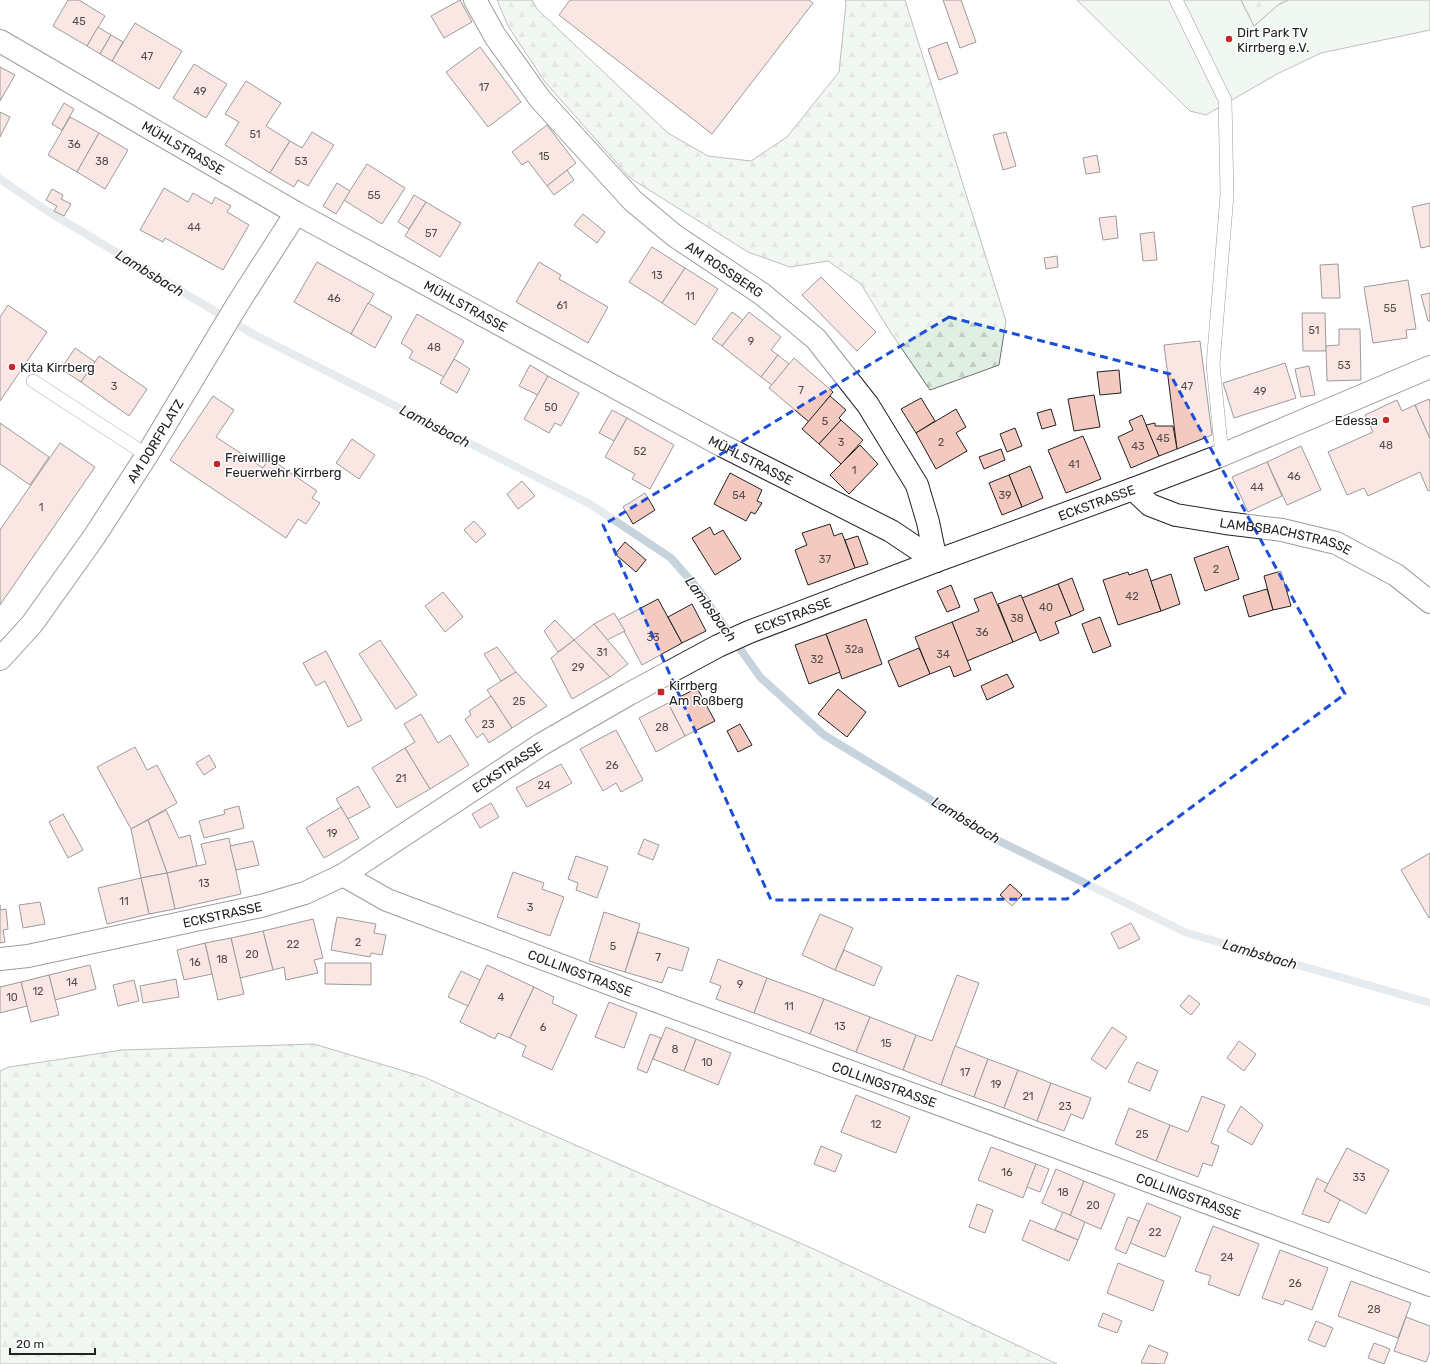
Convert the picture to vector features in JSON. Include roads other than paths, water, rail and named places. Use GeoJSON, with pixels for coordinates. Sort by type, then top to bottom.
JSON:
{"type":"FeatureCollection","features":[{"type":"Feature","properties":{"kind":"street","name":"AM ROSSBERG"},"geometry":{"type":"LineString","coordinates":[[475,0],[495,36],[540,99],[634,201],[675,236],[762,294],[816,339],[868,405],[917,485],[928,522],[936,561]]}},
{"type":"Feature","properties":{"kind":"street","name":"MÜHLSTRASSE"},"geometry":{"type":"LineString","coordinates":[[0,41],[296,212],[721,445],[891,530],[936,561]]}},
{"type":"Feature","properties":{"kind":"street","name":"AM DORFPLATZ"},"geometry":{"type":"LineString","coordinates":[[0,659],[32,624],[94,537],[147,455],[237,305],[296,212]]}},
{"type":"Feature","properties":{"kind":"street","name":"ECKSTRASSE"},"geometry":{"type":"LineString","coordinates":[[0,959],[28,956],[261,906],[306,893],[343,875],[542,744],[629,694],[718,646],[749,632],[936,561],[1222,455],[1430,367]]}},
{"type":"Feature","properties":{"kind":"street","name":"LAMBSBACHSTRASSE"},"geometry":{"type":"LineString","coordinates":[[1133,489],[1150,505],[1176,515],[1282,530],[1336,543],[1396,575],[1430,602]]}},
{"type":"Feature","properties":{"kind":"street","name":"COLLINGSTRASSE"},"geometry":{"type":"LineString","coordinates":[[343,875],[387,900],[629,991],[1430,1285]]}},
{"type":"Feature","properties":{"kind":"lane"},"geometry":{"type":"LineString","coordinates":[[1176,0],[1225,100],[1227,195],[1213,365],[1222,455]]}},
{"type":"Feature","properties":{"kind":"lane"},"geometry":{"type":"LineString","coordinates":[[33,381],[147,455]]}},
{"type":"Feature","properties":{"kind":"waterway","name":"Lambsbach"},"geometry":{"type":"LineString","coordinates":[[0,179],[44,209],[253,334],[590,504],[671,558],[698,589],[760,677],[824,735],[997,840],[1187,933],[1430,1003]]}},
{"type":"Feature","properties":{"kind":"place","name":"Dirt Park TV Kirrberg e.V."},"geometry":{"type":"Point","coordinates":[1229,39]}},
{"type":"Feature","properties":{"kind":"place","name":"Kita Kirrberg"},"geometry":{"type":"Point","coordinates":[12,367]}},
{"type":"Feature","properties":{"kind":"place","name":"Edessa"},"geometry":{"type":"Point","coordinates":[1386,420]}},
{"type":"Feature","properties":{"kind":"place","name":"Freiwillige Feuerwehr Kirrberg"},"geometry":{"type":"Point","coordinates":[217,464]}},
{"type":"Feature","properties":{"kind":"place","name":"Kirrberg Am Roßberg"},"geometry":{"type":"Point","coordinates":[661,692]}}]}
